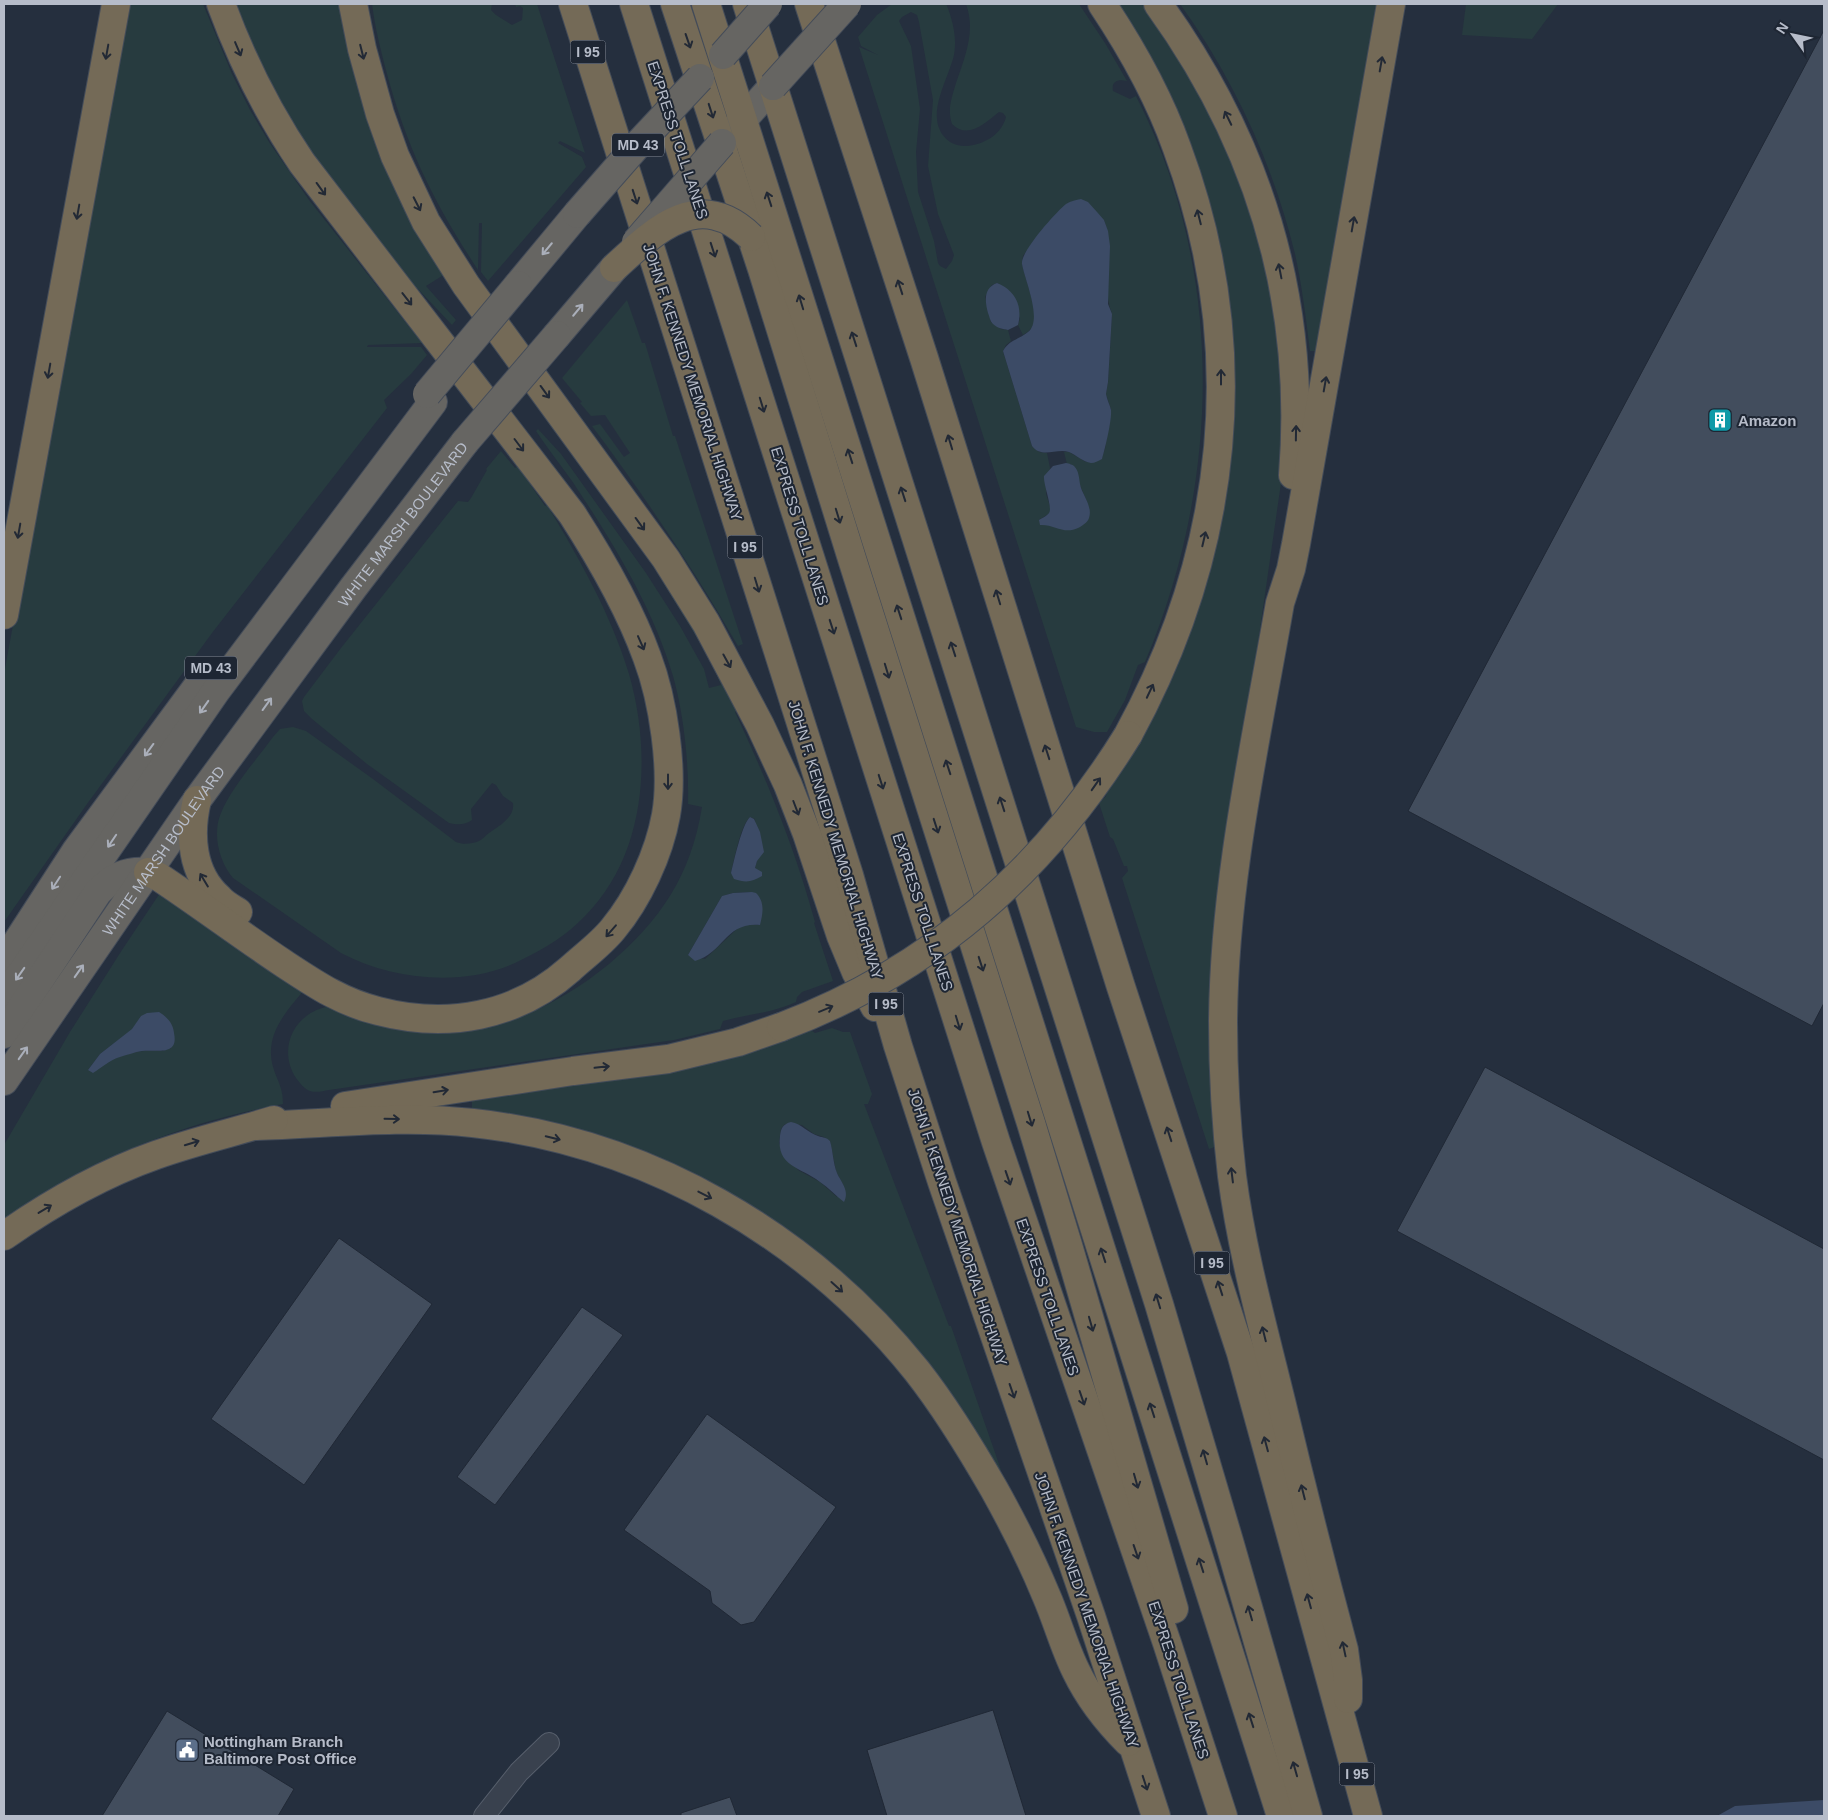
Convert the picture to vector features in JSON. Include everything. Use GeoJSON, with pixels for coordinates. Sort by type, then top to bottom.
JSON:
{"type":"FeatureCollection","features":[{"type":"Feature","properties":{"kind":"highway"},"geometry":{"type":"LineString","coordinates":[[4,616],[116,4]]}},
{"type":"Feature","properties":{"kind":"highway"},"geometry":{"type":"LineString","coordinates":[[4,1034],[98,892],[110,880],[139,872],[148,872],[159,877],[258,946],[332,994],[352,1004],[380,1012],[430,1020],[478,1015],[510,1006],[545,989],[613,930],[632,902],[648,871],[666,816],[668,766],[661,709],[648,657],[617,592],[572,514],[437,337],[328,199],[286,140],[246,67],[221,4]]}},
{"type":"Feature","properties":{"kind":"highway"},"geometry":{"type":"LineString","coordinates":[[353,4],[362,49],[380,114],[395,156],[426,222],[466,284],[666,559],[706,623],[764,733],[788,785],[848,953],[873,1003],[898,1046]]}},
{"type":"Feature","properties":{"kind":"highway","name":"JOHN F. KENNEDY MEMORIAL HIGHWAY"},"geometry":{"type":"LineString","coordinates":[[573,4],[849,874],[898,1046],[980,1297],[1091,1616],[1156,1816]]}},
{"type":"Feature","properties":{"kind":"highway","name":"EXPRESS TOLL LANES"},"geometry":{"type":"LineString","coordinates":[[634,4],[996,1142],[1167,1642],[1223,1816]]}},
{"type":"Feature","properties":{"kind":"highway"},"geometry":{"type":"LineString","coordinates":[[675,4],[722,143],[852,562],[1003,1034],[1068,1245],[1234,1816]]}},
{"type":"Feature","properties":{"kind":"highway"},"geometry":{"type":"LineString","coordinates":[[706,4],[1281,1816]]}},
{"type":"Feature","properties":{"kind":"highway"},"geometry":{"type":"LineString","coordinates":[[748,4],[1159,1304],[1308,1816]]}},
{"type":"Feature","properties":{"kind":"highway","name":"MD 43"},"geometry":{"type":"LineString","coordinates":[[4,962],[76,851],[171,720],[346,494],[430,398],[518,285],[577,214],[641,141],[768,4]]}},
{"type":"Feature","properties":{"kind":"highway","name":"I 95"},"geometry":{"type":"LineString","coordinates":[[809,4],[921,349],[1121,987],[1241,1353],[1368,1816]]}},
{"type":"Feature","properties":{"kind":"highway","name":"WHITE MARSH BOULEVARD"},"geometry":{"type":"LineString","coordinates":[[4,1081],[197,800],[465,442],[722,143],[847,4]]}},
{"type":"Feature","properties":{"kind":"highway"},"geometry":{"type":"LineString","coordinates":[[4,1236],[68,1196],[136,1162],[171,1150],[304,1112],[573,1071],[674,1058],[738,1042],[781,1027],[835,1006],[884,979],[946,938],[990,902],[1027,868],[1091,791],[1128,735],[1164,662],[1195,574],[1208,522],[1220,425],[1221,367],[1215,296],[1200,222],[1186,173],[1166,120],[1146,77],[1102,4]]}},
{"type":"Feature","properties":{"kind":"highway"},"geometry":{"type":"LineString","coordinates":[[1158,4],[1202,69],[1236,135],[1261,199],[1280,268],[1291,338],[1296,402],[1293,479],[1284,542],[1280,603],[1243,814],[1230,906],[1224,1004],[1226,1106],[1232,1177],[1248,1265],[1311,1526],[1344,1650],[1348,1680],[1345,1732]]}},
{"type":"Feature","properties":{"kind":"highway"},"geometry":{"type":"LineString","coordinates":[[1280,603],[1291,570],[1391,4]]}},
{"type":"Feature","properties":{"kind":"highway"},"geometry":{"type":"LineString","coordinates":[[607,276],[654,232],[689,216],[705,214],[724,217],[736,223],[751,237]]}},
{"type":"Feature","properties":{"kind":"highway"},"geometry":{"type":"LineString","coordinates":[[4,998],[216,691],[430,398]]}},
{"type":"Feature","properties":{"kind":"highway"},"geometry":{"type":"LineString","coordinates":[[197,800],[193,817],[193,846],[201,874],[209,887],[219,898],[317,968],[348,984],[381,996],[419,1003],[438,1004],[476,1001],[500,995],[560,972],[589,952]]}},
{"type":"Feature","properties":{"kind":"highway"},"geometry":{"type":"LineString","coordinates":[[256,1126],[372,1119],[416,1120],[472,1123],[536,1133],[594,1149],[668,1177],[731,1208],[782,1242],[827,1278],[879,1328],[919,1373],[938,1400],[972,1452],[1009,1516],[1046,1593],[1076,1671],[1085,1688],[1107,1719],[1135,1749]]}},
{"type":"Feature","properties":{"kind":"street"},"geometry":{"type":"LineString","coordinates":[[484,1816],[519,1772],[549,1743]]}},
{"type":"Feature","properties":{"kind":"green space"},"geometry":{"type":"Polygon","coordinates":[[[127,4],[203,4],[232,74],[269,142],[309,200],[422,343],[368,345],[367,347],[421,347],[427,355],[411,374],[384,400],[387,408],[212,633],[87,804],[4,922],[4,674],[127,4]]]}},
{"type":"Feature","properties":{"kind":"green space"},"geometry":{"type":"Polygon","coordinates":[[[231,4],[343,4],[445,274],[426,286],[456,320],[452,325],[401,271],[285,119],[231,4]]]}},
{"type":"Feature","properties":{"kind":"green space"},"geometry":{"type":"Polygon","coordinates":[[[372,4],[492,4],[491,10],[512,25],[522,20],[523,8],[520,6],[516,7],[515,4],[537,4],[585,153],[560,141],[558,143],[582,157],[586,167],[488,281],[481,272],[482,223],[479,223],[478,270],[424,176],[395,102],[376,31],[372,4]]]}},
{"type":"Feature","properties":{"kind":"green space"},"geometry":{"type":"Polygon","coordinates":[[[892,4],[946,4],[954,30],[955,49],[939,100],[938,123],[942,133],[950,142],[968,146],[983,142],[993,136],[1001,127],[1006,117],[1003,113],[999,112],[982,125],[970,130],[958,129],[952,124],[951,103],[970,34],[969,14],[966,4],[1079,4],[1127,81],[1114,82],[1113,91],[1130,99],[1136,96],[1165,163],[1186,233],[1198,305],[1203,378],[1199,450],[1188,523],[1170,593],[1145,662],[1138,665],[1125,700],[1107,732],[1094,732],[1076,727],[859,47],[878,55],[861,46],[858,37],[877,15],[892,4]],[[911,12],[899,21],[911,46],[920,109],[916,152],[918,192],[934,241],[938,263],[946,269],[954,255],[938,214],[928,166],[933,100],[919,22],[917,15],[911,12]],[[1104,220],[1035,239],[1023,256],[1022,264],[1033,303],[1035,318],[1032,327],[1025,334],[1023,335],[1018,325],[1020,318],[998,283],[992,285],[985,297],[991,322],[1001,329],[1008,330],[1011,341],[1003,351],[1032,446],[1039,452],[1047,453],[1050,468],[1046,494],[1051,509],[1050,513],[1039,520],[1054,527],[1087,502],[1071,464],[1067,464],[1064,452],[1069,452],[1086,462],[1101,459],[1105,449],[1111,410],[1106,394],[1112,314],[1107,291],[1109,243],[1104,220]]]}},
{"type":"Feature","properties":{"kind":"green space"},"geometry":{"type":"Polygon","coordinates":[[[1115,4],[1146,4],[1218,121],[1261,236],[1283,371],[1282,476],[1258,643],[1223,856],[1214,928],[1211,969],[1210,1052],[1215,1147],[1209,1149],[1122,878],[1128,871],[1127,866],[1124,866],[1113,839],[1110,837],[1099,803],[1106,796],[1107,788],[1162,692],[1230,350],[1115,4]]]}},
{"type":"Feature","properties":{"kind":"green space"},"geometry":{"type":"Polygon","coordinates":[[[1180,4],[1381,4],[1320,351],[1310,351],[1295,254],[1286,220],[1263,155],[1250,123],[1218,62],[1180,4]]]}},
{"type":"Feature","properties":{"kind":"green space"},"geometry":{"type":"Polygon","coordinates":[[[1466,4],[1558,4],[1532,39],[1462,35],[1466,4]]]}},
{"type":"Feature","properties":{"kind":"green space"},"geometry":{"type":"Polygon","coordinates":[[[627,300],[642,343],[645,343],[673,436],[675,436],[743,644],[738,646],[668,534],[592,426],[600,424],[624,457],[630,453],[605,415],[591,416],[562,378],[627,300]]]}},
{"type":"Feature","properties":{"kind":"green space"},"geometry":{"type":"Polygon","coordinates":[[[538,429],[561,454],[646,573],[680,626],[704,669],[709,688],[721,685],[710,659],[656,568],[741,709],[735,712],[769,789],[789,841],[833,981],[802,992],[797,997],[796,1002],[787,1006],[723,1021],[720,1029],[674,1040],[320,1092],[310,1091],[296,1078],[290,1066],[288,1054],[293,1032],[308,1015],[319,1009],[332,1006],[518,1017],[531,1012],[555,1001],[588,980],[627,947],[644,930],[671,894],[690,854],[702,807],[688,804],[688,772],[683,723],[677,691],[664,650],[630,574],[616,550],[572,481],[536,431],[538,429]],[[750,817],[741,834],[731,873],[755,868],[757,861],[755,819],[750,817]],[[752,892],[733,893],[722,896],[688,955],[705,959],[739,927],[749,924],[760,925],[752,892]]]}},
{"type":"Feature","properties":{"kind":"green space"},"geometry":{"type":"Polygon","coordinates":[[[501,451],[515,468],[518,466],[545,506],[547,505],[571,545],[604,608],[622,652],[636,705],[641,737],[642,769],[639,802],[632,833],[621,863],[606,891],[585,916],[564,935],[523,959],[502,968],[479,974],[456,977],[408,975],[384,970],[341,953],[233,878],[224,864],[218,847],[218,821],[225,803],[273,737],[280,729],[293,727],[306,731],[456,842],[468,844],[479,841],[509,817],[512,813],[513,803],[503,796],[496,785],[492,783],[471,809],[472,820],[461,824],[449,823],[367,764],[312,719],[304,711],[302,701],[341,648],[458,501],[468,502],[486,469],[501,451]]]}},
{"type":"Feature","properties":{"kind":"green space"},"geometry":{"type":"Polygon","coordinates":[[[162,890],[304,990],[284,1015],[272,1042],[272,1063],[281,1087],[283,1104],[203,1123],[145,1143],[79,1174],[4,1220],[4,1145],[70,1032],[162,890]],[[141,1016],[133,1029],[100,1054],[88,1070],[130,1053],[160,1051],[171,1048],[141,1016]]]}},
{"type":"Feature","properties":{"kind":"green space"},"geometry":{"type":"Polygon","coordinates":[[[832,1028],[843,1032],[850,1032],[872,1094],[868,1104],[864,1104],[949,1326],[951,1326],[1001,1470],[996,1471],[788,1234],[472,1113],[472,1097],[809,1029],[815,1033],[832,1028]],[[785,1124],[781,1129],[779,1143],[798,1170],[820,1182],[837,1197],[844,1187],[836,1171],[830,1141],[814,1134],[802,1125],[785,1124]]]}},
{"type":"Feature","properties":{"kind":"water"},"geometry":{"type":"Polygon","coordinates":[[[1081,199],[1088,202],[1104,220],[1110,246],[1108,304],[1112,314],[1106,394],[1111,415],[1102,459],[1091,463],[1069,452],[1045,453],[1036,450],[1032,446],[1003,351],[1011,342],[1028,332],[1034,319],[1032,300],[1022,264],[1023,258],[1032,242],[1061,208],[1068,203],[1081,199]]]}},
{"type":"Feature","properties":{"kind":"water"},"geometry":{"type":"Polygon","coordinates":[[[997,283],[1013,294],[1018,305],[1018,325],[1008,330],[993,324],[987,309],[987,292],[992,285],[997,283]]]}},
{"type":"Feature","properties":{"kind":"water"},"geometry":{"type":"Polygon","coordinates":[[[1066,463],[1071,464],[1077,470],[1081,488],[1090,509],[1090,514],[1085,524],[1073,530],[1040,525],[1039,520],[1047,515],[1050,510],[1044,476],[1053,466],[1066,463]]]}},
{"type":"Feature","properties":{"kind":"water"},"geometry":{"type":"Polygon","coordinates":[[[750,817],[754,819],[760,832],[764,852],[757,861],[755,868],[762,872],[762,876],[752,881],[742,881],[734,879],[731,873],[741,835],[750,817]]]}},
{"type":"Feature","properties":{"kind":"water"},"geometry":{"type":"Polygon","coordinates":[[[752,892],[759,896],[762,904],[760,925],[748,925],[739,928],[705,957],[695,961],[688,955],[722,896],[733,893],[752,892]]]}},
{"type":"Feature","properties":{"kind":"water"},"geometry":{"type":"Polygon","coordinates":[[[159,1012],[165,1016],[173,1029],[175,1041],[170,1049],[137,1052],[113,1060],[93,1073],[88,1070],[100,1054],[132,1029],[141,1016],[147,1013],[159,1012]]]}},
{"type":"Feature","properties":{"kind":"water"},"geometry":{"type":"Polygon","coordinates":[[[791,1122],[814,1135],[830,1141],[837,1173],[843,1183],[846,1194],[844,1202],[813,1177],[791,1165],[782,1154],[780,1146],[781,1131],[786,1124],[791,1122]]]}},
{"type":"Feature","properties":{"kind":"water"},"geometry":{"type":"Polygon","coordinates":[[[1824,1800],[1824,1816],[1717,1816],[1735,1806],[1824,1800]]]}},
{"type":"Feature","properties":{"kind":"building","name":"Amazon"},"geometry":{"type":"Polygon","coordinates":[[[1824,30],[1824,1003],[1812,1026],[1408,811],[1824,30]]]}},
{"type":"Feature","properties":{"kind":"building"},"geometry":{"type":"Polygon","coordinates":[[[1485,1067],[1824,1249],[1824,1460],[1397,1231],[1485,1067]]]}},
{"type":"Feature","properties":{"kind":"building"},"geometry":{"type":"Polygon","coordinates":[[[339,1238],[432,1304],[304,1485],[211,1419],[339,1238]]]}},
{"type":"Feature","properties":{"kind":"building"},"geometry":{"type":"Polygon","coordinates":[[[582,1307],[623,1335],[495,1505],[457,1477],[582,1307]]]}},
{"type":"Feature","properties":{"kind":"building"},"geometry":{"type":"Polygon","coordinates":[[[707,1414],[836,1507],[754,1622],[741,1625],[712,1603],[710,1591],[624,1530],[707,1414]]]}},
{"type":"Feature","properties":{"kind":"building"},"geometry":{"type":"Polygon","coordinates":[[[993,1710],[1026,1816],[887,1816],[867,1750],[993,1710]]]}},
{"type":"Feature","properties":{"kind":"building","name":"Nottingham Branch Baltimore Post Office"},"geometry":{"type":"Polygon","coordinates":[[[167,1711],[294,1789],[278,1816],[102,1816],[167,1711]]]}},
{"type":"Feature","properties":{"kind":"building"},"geometry":{"type":"Polygon","coordinates":[[[730,1797],[737,1816],[681,1816],[681,1813],[730,1797]]]}},
{"type":"Feature","properties":{"kind":"place","name":"Amazon"},"geometry":{"type":"Point","coordinates":[1720,420]}},
{"type":"Feature","properties":{"kind":"place","name":"Nottingham Branch Baltimore Post Office"},"geometry":{"type":"Point","coordinates":[187,1750]}}]}
